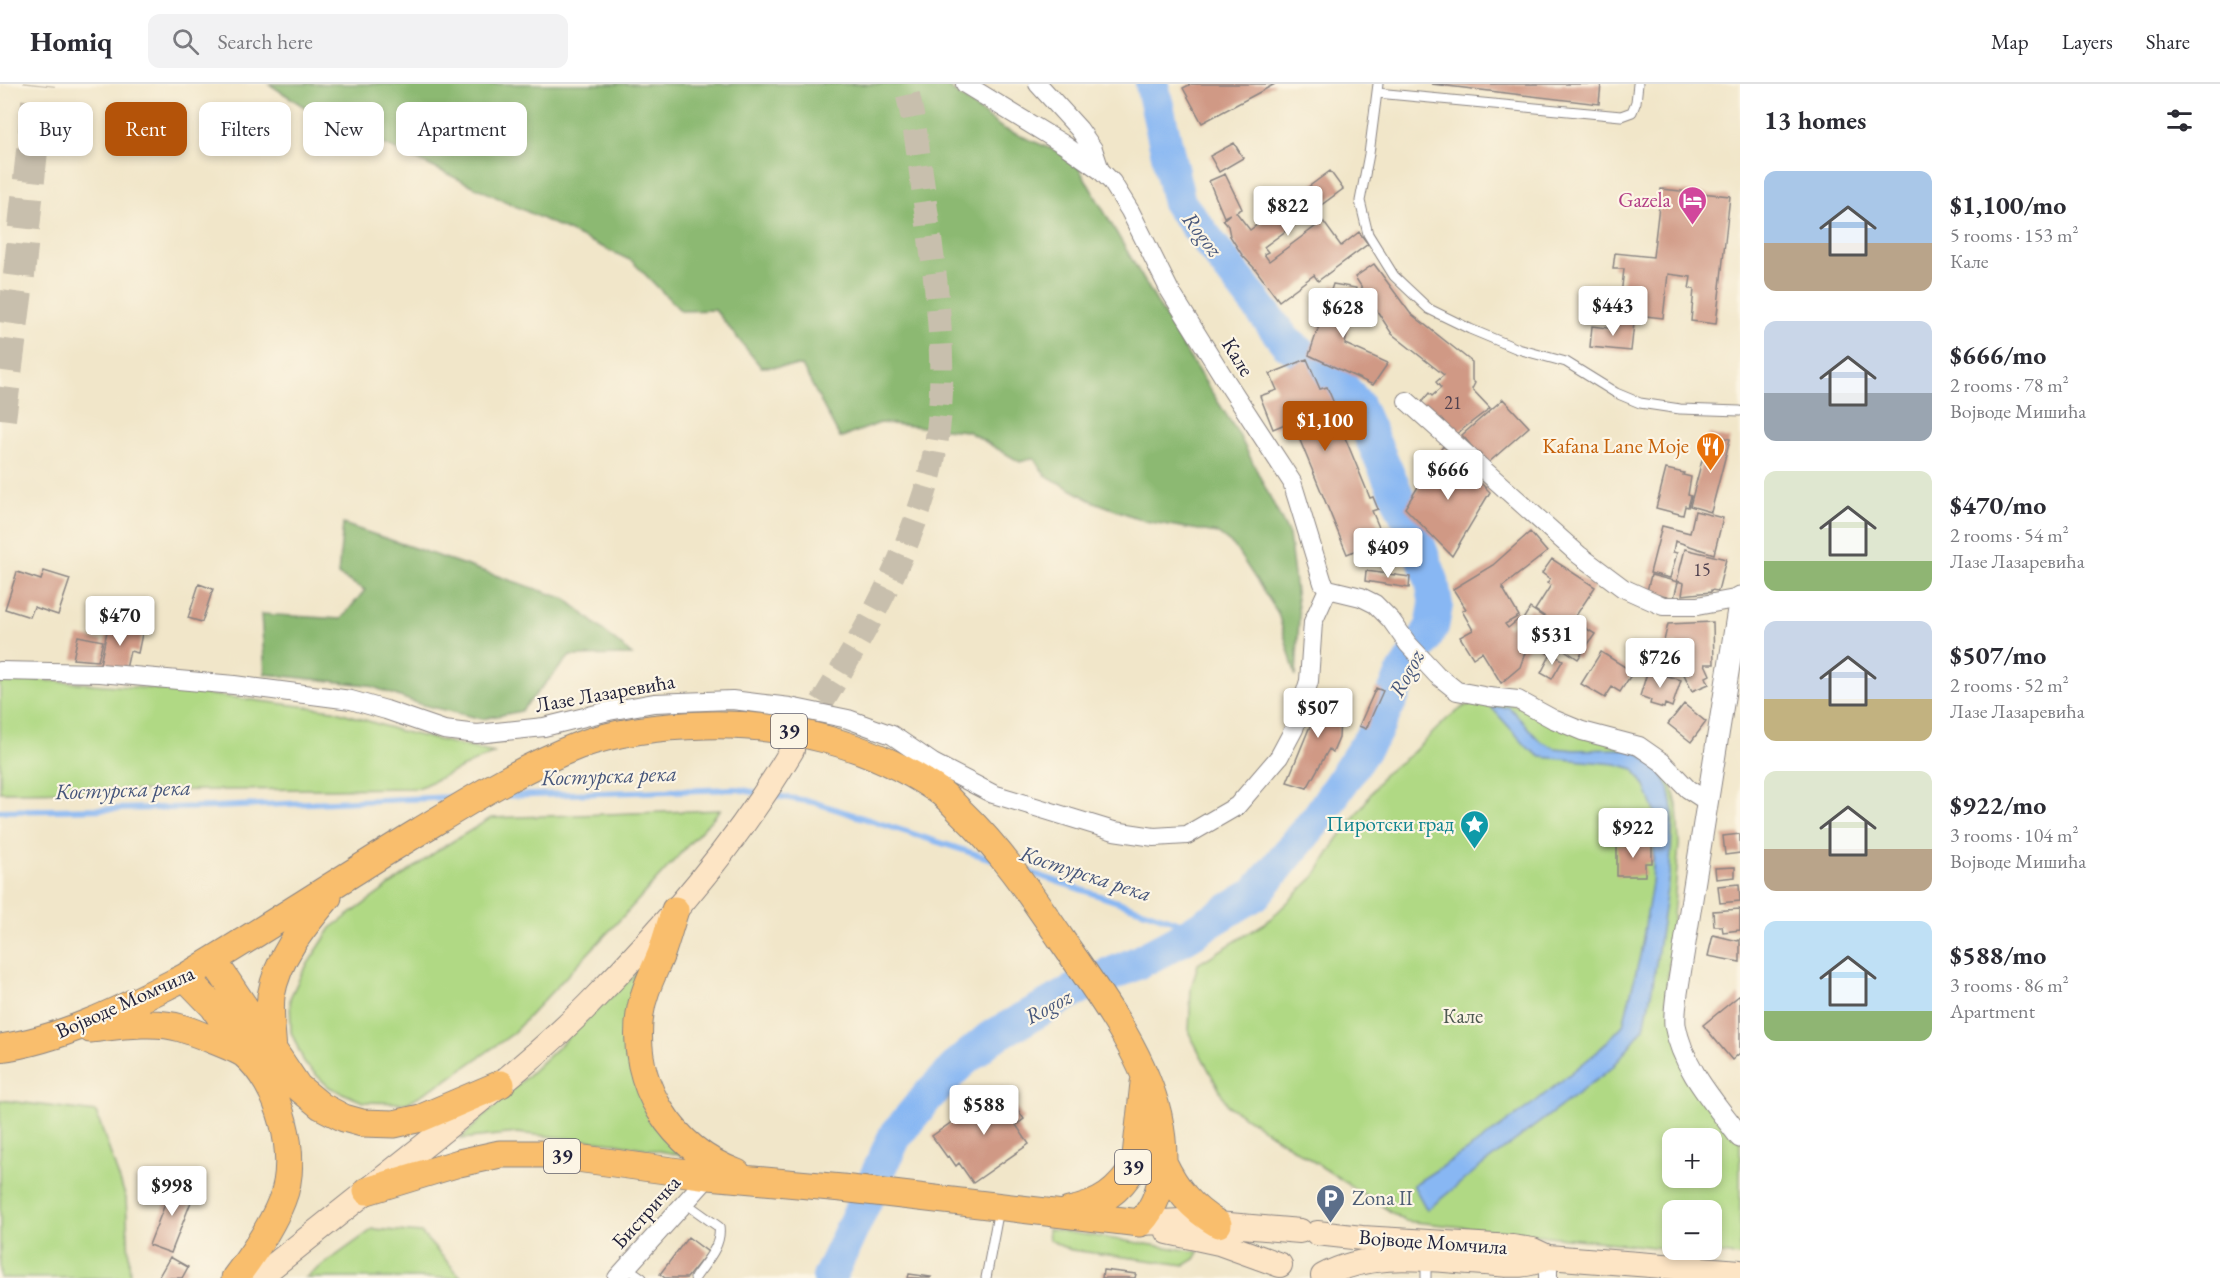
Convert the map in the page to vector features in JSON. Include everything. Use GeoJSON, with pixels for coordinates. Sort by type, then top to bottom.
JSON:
{"type":"FeatureCollection","features":[{"type":"Feature","properties":{"kind":"main road","name":"39"},"geometry":{"type":"LineString","coordinates":[[213,960],[498,784],[582,745],[665,728],[706,725],[746,726],[791,731],[865,751],[904,768],[941,792],[973,823],[1042,911],[1136,1056],[1158,1114],[1163,1161],[1157,1199],[1150,1213],[1140,1223],[842,1188],[709,1176],[547,1154],[500,1155],[459,1163],[367,1191]]}},
{"type":"Feature","properties":{"kind":"main road"},"geometry":{"type":"LineString","coordinates":[[258,1278],[501,1084],[588,1005],[675,910],[756,808],[788,758]]}},
{"type":"Feature","properties":{"kind":"main road"},"geometry":{"type":"LineString","coordinates":[[273,1053],[271,997],[283,958],[295,938],[342,880]]}},
{"type":"Feature","properties":{"kind":"main road","name":"39"},"geometry":{"type":"LineString","coordinates":[[675,910],[661,954],[646,987],[640,1013],[638,1035],[640,1064],[648,1090],[674,1129],[693,1148],[719,1166],[761,1181]]}},
{"type":"Feature","properties":{"kind":"main road"},"geometry":{"type":"LineString","coordinates":[[213,960],[273,1053],[298,1087],[321,1106],[344,1118],[362,1123],[394,1125],[421,1118],[501,1084]]}},
{"type":"Feature","properties":{"kind":"main road","name":"Војводе Момчила"},"geometry":{"type":"LineString","coordinates":[[0,1048],[64,1032],[146,997],[213,960]]}},
{"type":"Feature","properties":{"kind":"main road"},"geometry":{"type":"LineString","coordinates":[[185,977],[214,1007],[243,1053],[261,1074],[280,1109],[288,1141],[289,1173],[283,1199],[263,1238],[235,1278]]}},
{"type":"Feature","properties":{"kind":"main road"},"geometry":{"type":"LineString","coordinates":[[64,1032],[137,1024],[180,1027],[243,1053]]}},
{"type":"Feature","properties":{"kind":"main road","name":"39"},"geometry":{"type":"LineString","coordinates":[[1058,1214],[1088,1207],[1105,1199],[1120,1187],[1135,1165],[1145,1076]]}},
{"type":"Feature","properties":{"kind":"main road"},"geometry":{"type":"LineString","coordinates":[[1163,1161],[1173,1182],[1182,1194],[1201,1214],[1218,1224]]}},
{"type":"Feature","properties":{"kind":"main road"},"geometry":{"type":"LineString","coordinates":[[1135,1165],[1132,1206],[1134,1215],[1140,1223],[1180,1236],[1230,1246],[1284,1273]]}},
{"type":"Feature","properties":{"kind":"main road","name":"Војводе Момчила"},"geometry":{"type":"LineString","coordinates":[[1140,1223],[1182,1221],[1362,1238],[1512,1247],[1533,1250],[1548,1268]]}},
{"type":"Feature","properties":{"kind":"main road"},"geometry":{"type":"LineString","coordinates":[[1284,1273],[1279,1255],[1281,1247],[1292,1234],[1309,1232],[1324,1238],[1332,1253],[1329,1270],[1322,1277]]}},
{"type":"Feature","properties":{"kind":"main road","name":"Војводе Момчила"},"geometry":{"type":"LineString","coordinates":[[1322,1277],[1341,1266],[1383,1258],[1426,1269],[1532,1265],[1548,1268],[1740,1272]]}},
{"type":"Feature","properties":{"kind":"street"},"geometry":{"type":"LineString","coordinates":[[965,84],[1063,144],[1100,170]]}},
{"type":"Feature","properties":{"kind":"street","name":"Кале"},"geometry":{"type":"LineString","coordinates":[[1038,84],[1079,129],[1093,149],[1100,170],[1112,182],[1130,211],[1170,291],[1292,482],[1323,583],[1328,589]]}},
{"type":"Feature","properties":{"kind":"street"},"geometry":{"type":"LineString","coordinates":[[1407,401],[1579,555],[1623,588],[1663,606],[1697,606],[1740,598],[1677,993],[1675,1023],[1683,1054],[1700,1083],[1740,1137]]}},
{"type":"Feature","properties":{"kind":"street"},"geometry":{"type":"LineString","coordinates":[[1328,589],[1361,597],[1375,604],[1437,675],[1457,691],[1489,698],[1518,700],[1553,719],[1582,731],[1639,746],[1662,762],[1688,789],[1708,802]]}},
{"type":"Feature","properties":{"kind":"street","name":"Лазе Лазаревића"},"geometry":{"type":"LineString","coordinates":[[0,671],[100,673],[234,685],[351,700],[395,712],[444,730],[477,735],[544,728],[609,711],[654,703],[732,700],[790,707],[848,718],[892,735],[933,763],[993,794],[1114,831],[1154,837],[1188,835],[1237,806],[1279,758],[1294,729],[1310,681],[1313,621],[1328,589]]}},
{"type":"Feature","properties":{"kind":"street","name":"Бистричка"},"geometry":{"type":"LineString","coordinates":[[622,1273],[709,1176]]}},
{"type":"Feature","properties":{"kind":"lane"},"geometry":{"type":"LineString","coordinates":[[1638,84],[1636,102],[1632,112],[1621,116],[1378,88],[1370,154],[1360,201],[1368,234],[1394,276],[1429,309],[1470,329],[1518,349],[1566,362],[1616,393],[1640,403],[1680,409],[1740,411]]}},
{"type":"Feature","properties":{"kind":"lane"},"geometry":{"type":"LineString","coordinates":[[684,1202],[719,1227],[720,1234],[717,1244],[695,1278]]}},
{"type":"Feature","properties":{"kind":"lane"},"geometry":{"type":"LineString","coordinates":[[986,1278],[1000,1207]]}},
{"type":"Feature","properties":{"kind":"lane"},"geometry":{"type":"LineString","coordinates":[[622,1273],[642,1278]]}},
{"type":"Feature","properties":{"kind":"green space"},"geometry":{"type":"Polygon","coordinates":[[[269,84],[944,84],[1002,128],[1073,158],[1184,349],[1238,433],[1289,535],[1299,617],[1296,677],[1278,613],[1234,546],[1217,533],[1145,521],[1092,501],[1045,475],[1034,458],[1020,462],[967,431],[880,423],[840,438],[802,366],[761,367],[715,310],[681,311],[632,261],[409,156],[527,156],[527,102],[396,102],[396,150],[384,144],[384,102],[303,102],[303,106],[269,84]]]}},
{"type":"Feature","properties":{"kind":"green space"},"geometry":{"type":"Polygon","coordinates":[[[343,524],[566,599],[632,655],[570,656],[521,711],[482,719],[419,704],[368,685],[265,674],[261,614],[341,619],[365,590],[338,575],[343,524]]]}},
{"type":"Feature","properties":{"kind":"green space"},"geometry":{"type":"Polygon","coordinates":[[[0,677],[171,690],[333,710],[400,731],[494,753],[418,788],[0,792],[0,677]]]}},
{"type":"Feature","properties":{"kind":"green space","name":"Кале"},"geometry":{"type":"Polygon","coordinates":[[[1488,701],[1503,701],[1634,746],[1671,782],[1677,805],[1679,844],[1666,1001],[1740,1141],[1740,1256],[1722,1254],[1722,1200],[1662,1200],[1662,1248],[1405,1221],[1228,1106],[1189,1033],[1191,988],[1198,964],[1267,922],[1315,876],[1337,840],[1383,775],[1411,754],[1448,718],[1465,706],[1488,701]]]}},
{"type":"Feature","properties":{"kind":"green space"},"geometry":{"type":"Polygon","coordinates":[[[720,810],[511,1035],[448,1079],[407,1103],[363,1102],[329,1087],[305,1064],[291,1032],[290,998],[302,973],[331,928],[440,849],[491,818],[720,810]]]}},
{"type":"Feature","properties":{"kind":"green space"},"geometry":{"type":"Polygon","coordinates":[[[638,972],[629,1016],[631,1054],[698,1158],[615,1143],[517,1133],[460,1139],[638,972]]]}},
{"type":"Feature","properties":{"kind":"green space"},"geometry":{"type":"Polygon","coordinates":[[[0,1100],[96,1112],[126,1198],[130,1278],[0,1278],[0,1100]]]}},
{"type":"Feature","properties":{"kind":"green space"},"geometry":{"type":"Polygon","coordinates":[[[373,1229],[421,1233],[462,1278],[305,1278],[373,1229]]]}},
{"type":"Feature","properties":{"kind":"green space"},"geometry":{"type":"Polygon","coordinates":[[[1048,1229],[1199,1252],[1195,1259],[1185,1265],[1071,1250],[1049,1239],[1048,1229]]]}},
{"type":"Feature","properties":{"kind":"water"},"geometry":{"type":"Polygon","coordinates":[[[1491,707],[1509,707],[1540,741],[1555,748],[1623,749],[1637,752],[1661,772],[1669,788],[1673,809],[1670,868],[1653,984],[1644,1028],[1612,1068],[1480,1167],[1427,1210],[1413,1185],[1535,1102],[1597,1052],[1623,1025],[1640,956],[1652,883],[1656,814],[1645,786],[1634,769],[1616,764],[1541,757],[1528,748],[1491,707]]]}},
{"type":"Feature","properties":{"kind":"building"},"geometry":{"type":"Polygon","coordinates":[[[1191,84],[1275,84],[1202,123],[1183,88],[1191,84]]]}},
{"type":"Feature","properties":{"kind":"building"},"geometry":{"type":"Polygon","coordinates":[[[1431,84],[1601,84],[1599,104],[1431,84]]]}},
{"type":"Feature","properties":{"kind":"building"},"geometry":{"type":"Polygon","coordinates":[[[1234,143],[1243,158],[1219,172],[1210,156],[1234,143]]]}},
{"type":"Feature","properties":{"kind":"building"},"geometry":{"type":"Polygon","coordinates":[[[1330,171],[1343,189],[1264,247],[1268,252],[1264,254],[1269,261],[1323,221],[1341,246],[1359,232],[1368,244],[1318,281],[1314,275],[1279,301],[1242,255],[1230,236],[1228,226],[1223,220],[1230,214],[1224,217],[1209,181],[1225,174],[1242,209],[1236,212],[1250,230],[1330,171]]]}},
{"type":"Feature","properties":{"kind":"building"},"geometry":{"type":"Polygon","coordinates":[[[1661,189],[1730,196],[1716,324],[1691,321],[1694,289],[1689,289],[1691,277],[1668,274],[1663,318],[1619,313],[1624,269],[1613,269],[1615,253],[1653,257],[1661,189]]]}},
{"type":"Feature","properties":{"kind":"building"},"geometry":{"type":"Polygon","coordinates":[[[1374,264],[1410,313],[1472,362],[1472,380],[1475,383],[1472,389],[1490,408],[1455,435],[1441,418],[1434,423],[1419,405],[1429,393],[1432,396],[1441,388],[1436,382],[1444,375],[1392,334],[1355,277],[1374,264]]]}},
{"type":"Feature","properties":{"kind":"building"},"geometry":{"type":"Polygon","coordinates":[[[1333,284],[1356,288],[1345,344],[1388,363],[1373,385],[1309,355],[1333,284]]]}},
{"type":"Feature","properties":{"kind":"building"},"geometry":{"type":"Polygon","coordinates":[[[1616,321],[1634,323],[1631,351],[1590,347],[1592,326],[1615,329],[1616,321]]]}},
{"type":"Feature","properties":{"kind":"building"},"geometry":{"type":"Polygon","coordinates":[[[1307,359],[1320,389],[1327,387],[1336,408],[1333,409],[1370,498],[1373,497],[1378,509],[1372,511],[1384,539],[1347,554],[1292,421],[1273,429],[1260,396],[1277,390],[1270,374],[1307,359]]]}},
{"type":"Feature","properties":{"kind":"building"},"geometry":{"type":"Polygon","coordinates":[[[1503,399],[1529,427],[1487,464],[1462,435],[1503,399]]]}},
{"type":"Feature","properties":{"kind":"building","name":"Kafana Lane Moje"},"geometry":{"type":"Polygon","coordinates":[[[1709,434],[1730,439],[1711,512],[1690,506],[1709,434]]]}},
{"type":"Feature","properties":{"kind":"building"},"geometry":{"type":"Polygon","coordinates":[[[1443,446],[1490,492],[1452,556],[1405,508],[1443,446]]]}},
{"type":"Feature","properties":{"kind":"building"},"geometry":{"type":"Polygon","coordinates":[[[1666,469],[1691,477],[1688,495],[1691,496],[1683,515],[1656,508],[1666,469]]]}},
{"type":"Feature","properties":{"kind":"building"},"geometry":{"type":"Polygon","coordinates":[[[1695,511],[1723,518],[1714,554],[1675,541],[1673,552],[1677,553],[1670,578],[1650,573],[1662,526],[1690,533],[1695,511]]]}},
{"type":"Feature","properties":{"kind":"building"},"geometry":{"type":"Polygon","coordinates":[[[1530,532],[1547,552],[1502,587],[1519,616],[1505,624],[1508,628],[1519,619],[1536,635],[1547,618],[1535,610],[1551,585],[1547,583],[1550,579],[1542,573],[1552,559],[1595,587],[1573,620],[1595,634],[1578,659],[1557,645],[1550,655],[1532,643],[1526,650],[1520,667],[1501,683],[1482,652],[1473,658],[1460,637],[1473,630],[1462,611],[1466,609],[1453,589],[1493,565],[1530,532]]]}},
{"type":"Feature","properties":{"kind":"building"},"geometry":{"type":"Polygon","coordinates":[[[1685,549],[1726,559],[1718,591],[1682,595],[1684,583],[1677,581],[1685,549]]]}},
{"type":"Feature","properties":{"kind":"building"},"geometry":{"type":"Polygon","coordinates":[[[44,571],[70,579],[58,615],[34,607],[30,617],[5,609],[17,572],[41,580],[44,571]]]}},
{"type":"Feature","properties":{"kind":"building"},"geometry":{"type":"Polygon","coordinates":[[[1366,571],[1410,577],[1409,588],[1365,581],[1366,571]]]}},
{"type":"Feature","properties":{"kind":"building"},"geometry":{"type":"Polygon","coordinates":[[[1651,575],[1678,582],[1674,598],[1647,591],[1651,575]]]}},
{"type":"Feature","properties":{"kind":"building"},"geometry":{"type":"Polygon","coordinates":[[[199,584],[213,589],[202,622],[188,618],[199,584]]]}},
{"type":"Feature","properties":{"kind":"building"},"geometry":{"type":"Polygon","coordinates":[[[1530,608],[1545,618],[1536,633],[1522,621],[1530,608]]]}},
{"type":"Feature","properties":{"kind":"building"},"geometry":{"type":"Polygon","coordinates":[[[1713,622],[1714,664],[1705,664],[1710,675],[1706,677],[1709,684],[1692,691],[1681,668],[1691,665],[1691,656],[1678,657],[1677,644],[1663,645],[1668,624],[1713,622]]]}},
{"type":"Feature","properties":{"kind":"building"},"geometry":{"type":"Polygon","coordinates":[[[108,627],[142,634],[138,653],[130,651],[126,669],[100,664],[108,627]]]}},
{"type":"Feature","properties":{"kind":"building"},"geometry":{"type":"Polygon","coordinates":[[[78,636],[103,641],[98,661],[73,659],[78,636]]]}},
{"type":"Feature","properties":{"kind":"building"},"geometry":{"type":"Polygon","coordinates":[[[1601,652],[1633,672],[1620,692],[1612,687],[1605,698],[1581,684],[1601,652]]]}},
{"type":"Feature","properties":{"kind":"building"},"geometry":{"type":"Polygon","coordinates":[[[1551,654],[1563,660],[1552,679],[1541,673],[1551,654]]]}},
{"type":"Feature","properties":{"kind":"building"},"geometry":{"type":"Polygon","coordinates":[[[1648,670],[1681,680],[1672,707],[1665,704],[1664,708],[1650,704],[1651,700],[1640,696],[1648,670]]]}},
{"type":"Feature","properties":{"kind":"building"},"geometry":{"type":"Polygon","coordinates":[[[1376,688],[1383,691],[1366,729],[1359,726],[1376,688]]]}},
{"type":"Feature","properties":{"kind":"building"},"geometry":{"type":"Polygon","coordinates":[[[1313,695],[1341,698],[1339,738],[1333,752],[1329,749],[1307,788],[1287,782],[1310,726],[1313,695]]]}},
{"type":"Feature","properties":{"kind":"building"},"geometry":{"type":"Polygon","coordinates":[[[1684,704],[1706,722],[1691,742],[1668,724],[1684,704]]]}},
{"type":"Feature","properties":{"kind":"building"},"geometry":{"type":"Polygon","coordinates":[[[1740,834],[1740,853],[1725,855],[1723,836],[1740,834]]]}},
{"type":"Feature","properties":{"kind":"building"},"geometry":{"type":"Polygon","coordinates":[[[1617,844],[1652,844],[1652,863],[1645,863],[1645,876],[1617,876],[1617,844]]]}},
{"type":"Feature","properties":{"kind":"building"},"geometry":{"type":"Polygon","coordinates":[[[1735,867],[1735,877],[1716,879],[1715,868],[1735,867]]]}},
{"type":"Feature","properties":{"kind":"building"},"geometry":{"type":"Polygon","coordinates":[[[1739,884],[1740,901],[1720,903],[1718,886],[1739,884]]]}},
{"type":"Feature","properties":{"kind":"building"},"geometry":{"type":"Polygon","coordinates":[[[1740,909],[1740,930],[1723,932],[1722,926],[1714,926],[1713,911],[1740,909]]]}},
{"type":"Feature","properties":{"kind":"building"},"geometry":{"type":"Polygon","coordinates":[[[1713,935],[1738,941],[1740,939],[1740,962],[1708,956],[1713,935]]]}},
{"type":"Feature","properties":{"kind":"building"},"geometry":{"type":"Polygon","coordinates":[[[1740,995],[1740,1053],[1732,1060],[1703,1025],[1740,995]]]}},
{"type":"Feature","properties":{"kind":"building"},"geometry":{"type":"Polygon","coordinates":[[[1002,1087],[1024,1119],[1016,1125],[1029,1144],[973,1183],[959,1163],[956,1166],[949,1156],[947,1157],[932,1136],[1002,1087]]]}},
{"type":"Feature","properties":{"kind":"building"},"geometry":{"type":"Polygon","coordinates":[[[174,1181],[196,1189],[171,1253],[149,1245],[174,1181]]]}},
{"type":"Feature","properties":{"kind":"building"},"geometry":{"type":"Polygon","coordinates":[[[688,1237],[708,1252],[687,1278],[665,1278],[660,1274],[688,1237]]]}},
{"type":"Feature","properties":{"kind":"building"},"geometry":{"type":"Polygon","coordinates":[[[170,1257],[188,1267],[182,1278],[158,1278],[170,1257]]]}},
{"type":"Feature","properties":{"kind":"building"},"geometry":{"type":"Polygon","coordinates":[[[1103,1270],[1136,1274],[1135,1278],[1102,1278],[1103,1270]]]}},
{"type":"Feature","properties":{"kind":"building"},"geometry":{"type":"Polygon","coordinates":[[[909,1274],[931,1277],[908,1278],[909,1274]]]}},
{"type":"Feature","properties":{"kind":"waterway","name":"Rogoz"},"geometry":{"type":"LineString","coordinates":[[829,1278],[895,1136],[927,1097],[959,1064],[990,1038],[1075,990],[1139,962],[1175,943],[1255,894],[1319,816],[1375,732],[1403,674],[1432,627],[1436,605],[1432,581],[1416,538],[1357,405],[1337,381],[1286,342],[1179,203],[1152,84]]}},
{"type":"Feature","properties":{"kind":"waterway","name":"Костурска река"},"geometry":{"type":"LineString","coordinates":[[498,796],[737,789],[758,793]]}},
{"type":"Feature","properties":{"kind":"waterway","name":"Костурска река"},"geometry":{"type":"LineString","coordinates":[[771,795],[813,802],[991,859]]}},
{"type":"Feature","properties":{"kind":"waterway","name":"Костурска река"},"geometry":{"type":"LineString","coordinates":[[0,811],[215,807],[455,797]]}},
{"type":"Feature","properties":{"kind":"waterway","name":"Костурска река"},"geometry":{"type":"LineString","coordinates":[[1023,870],[1198,929]]}},
{"type":"Feature","properties":{"kind":"tunnel"},"geometry":{"type":"LineString","coordinates":[[0,419],[19,275],[39,84]]}},
{"type":"Feature","properties":{"kind":"tunnel"},"geometry":{"type":"LineString","coordinates":[[803,733],[855,648],[886,590],[912,529],[933,463],[941,391],[939,318],[917,146],[905,84]]}},
{"type":"Feature","properties":{"kind":"place","name":"Gazela"},"geometry":{"type":"Point","coordinates":[1692,226]}},
{"type":"Feature","properties":{"kind":"place","name":"Kafana Lane Moje"},"geometry":{"type":"Point","coordinates":[1710,472]}},
{"type":"Feature","properties":{"kind":"place","name":"Пиротски град"},"geometry":{"type":"Point","coordinates":[1475,850]}},
{"type":"Feature","properties":{"kind":"place","name":"Zona II"},"geometry":{"type":"Point","coordinates":[1331,1224]}}]}
